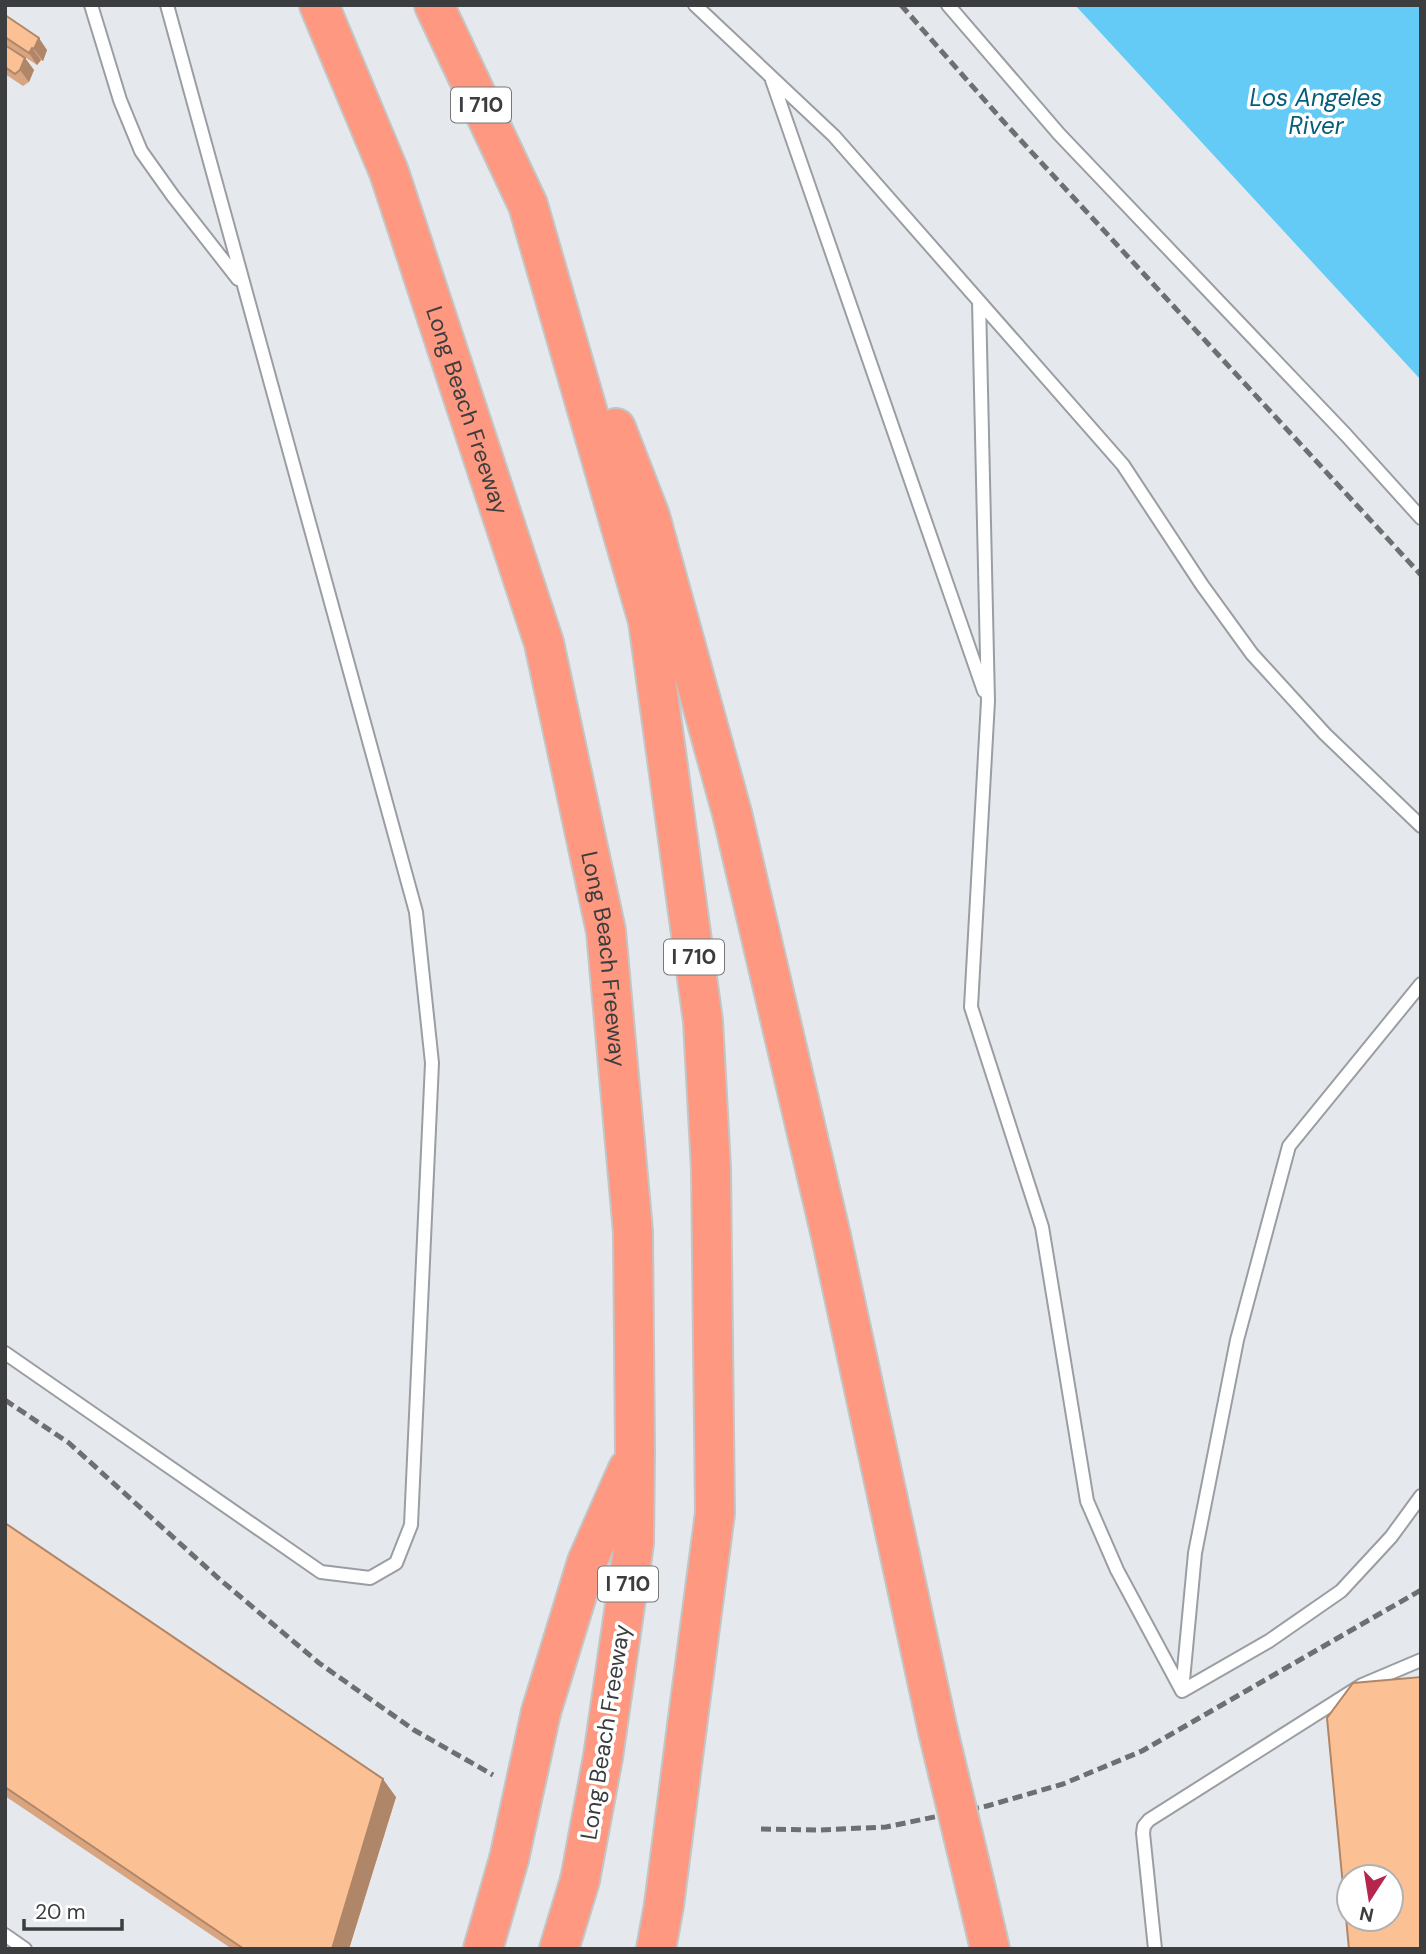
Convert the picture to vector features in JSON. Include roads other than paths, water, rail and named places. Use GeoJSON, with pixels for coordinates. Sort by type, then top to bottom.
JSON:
{"type":"FeatureCollection","features":[{"type":"Feature","properties":{"kind":"highway","name":"Long Beach Freeway"},"geometry":{"type":"LineString","coordinates":[[319,5],[389,172],[544,643],[606,931],[633,1232],[634,1543],[609,1716],[580,1880],[559,1949]]}},
{"type":"Feature","properties":{"kind":"highway","name":"I 710"},"geometry":{"type":"LineString","coordinates":[[435,5],[528,205],[648,621],[703,1021],[711,1169],[715,1513],[656,1949]]}},
{"type":"Feature","properties":{"kind":"highway"},"geometry":{"type":"LineString","coordinates":[[528,205],[650,516],[733,813],[831,1236],[938,1731],[990,1949]]}},
{"type":"Feature","properties":{"kind":"highway"},"geometry":{"type":"LineString","coordinates":[[483,1949],[509,1859],[541,1712],[587,1562],[635,1451]]}},
{"type":"Feature","properties":{"kind":"lane"},"geometry":{"type":"LineString","coordinates":[[91,5],[120,100],[141,151],[243,284]]}},
{"type":"Feature","properties":{"kind":"lane"},"geometry":{"type":"LineString","coordinates":[[5,1353],[321,1572],[370,1578],[396,1563],[411,1525],[432,1063],[416,912],[167,5]]}},
{"type":"Feature","properties":{"kind":"lane"},"geometry":{"type":"LineString","coordinates":[[695,5],[834,136],[1123,465],[1252,654],[1325,734],[1421,826]]}},
{"type":"Feature","properties":{"kind":"lane"},"geometry":{"type":"LineString","coordinates":[[948,5],[1059,134],[1346,435],[1421,518]]}},
{"type":"Feature","properties":{"kind":"lane"},"geometry":{"type":"LineString","coordinates":[[771,76],[988,701]]}},
{"type":"Feature","properties":{"kind":"lane"},"geometry":{"type":"LineString","coordinates":[[979,301],[988,701],[971,1007],[1042,1227],[1087,1501],[1117,1570],[1182,1691]]}},
{"type":"Feature","properties":{"kind":"lane"},"geometry":{"type":"LineString","coordinates":[[1182,1691],[1195,1553],[1234,1354],[1289,1146],[1421,984]]}},
{"type":"Feature","properties":{"kind":"lane"},"geometry":{"type":"LineString","coordinates":[[1182,1691],[1269,1641],[1340,1591],[1391,1537],[1421,1496]]}},
{"type":"Feature","properties":{"kind":"lane"},"geometry":{"type":"LineString","coordinates":[[1155,1949],[1143,1833],[1149,1820],[1362,1685],[1421,1660]]}},
{"type":"Feature","properties":{"kind":"lane"},"geometry":{"type":"LineString","coordinates":[[5,1935],[25,1949]]}},
{"type":"Feature","properties":{"kind":"water","name":"Los Angeles River"},"geometry":{"type":"Polygon","coordinates":[[[1075,5],[1421,5],[1421,380],[1075,5]]]}},
{"type":"Feature","properties":{"kind":"railway"},"geometry":{"type":"LineString","coordinates":[[901,5],[1003,121],[1421,575]]}},
{"type":"Feature","properties":{"kind":"railway"},"geometry":{"type":"LineString","coordinates":[[5,1400],[69,1443],[217,1577],[319,1663],[414,1730],[493,1775]]}},
{"type":"Feature","properties":{"kind":"railway"},"geometry":{"type":"LineString","coordinates":[[761,1829],[886,1827],[987,1806],[1063,1784],[1142,1751],[1421,1590]]}}]}
